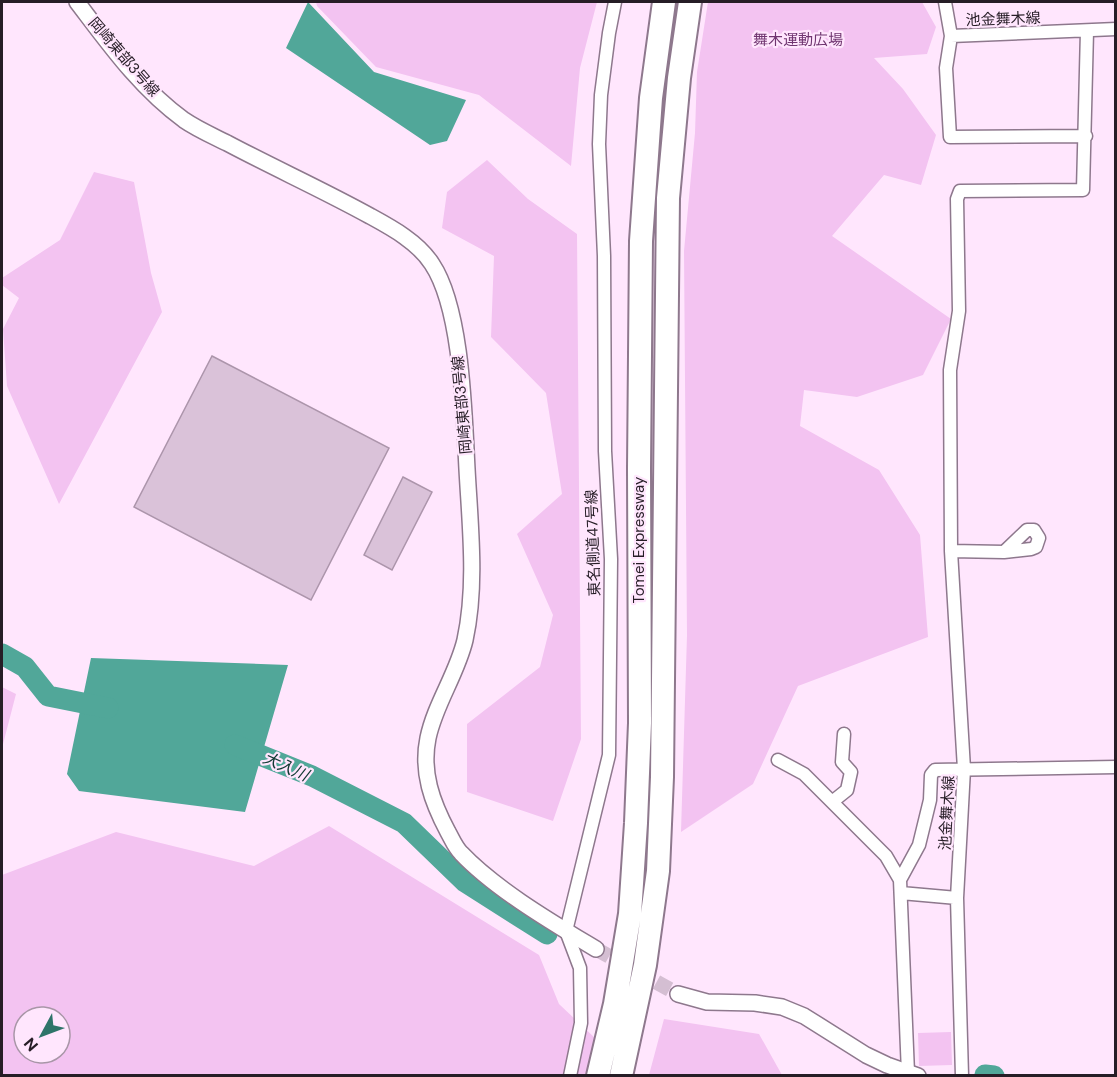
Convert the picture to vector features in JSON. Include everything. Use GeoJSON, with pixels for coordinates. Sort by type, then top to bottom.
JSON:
{"type":"FeatureCollection","features":[{"type":"Feature","properties":{"kind":"highway","name":"Tomei Expressway"},"geometry":{"type":"LineString","coordinates":[[598,1076],[615,1004],[630,914],[636,823],[640,723],[641,242],[651,98],[664,2]]}},
{"type":"Feature","properties":{"kind":"highway","name":"Tomei Expressway"},"geometry":{"type":"LineString","coordinates":[[621,1076],[645,965],[658,871],[662,777],[668,198],[679,78],[690,2]]}},
{"type":"Feature","properties":{"kind":"street","name":"岡崎東部3号線"},"geometry":{"type":"LineString","coordinates":[[77,2],[145,87],[185,120],[396,231],[417,247],[433,264],[446,293],[460,369],[471,543],[470,615],[463,646],[437,709],[428,738],[425,765],[430,791],[458,850],[486,876],[596,949]]}},
{"type":"Feature","properties":{"kind":"street","name":"東名側道47号線"},"geometry":{"type":"LineString","coordinates":[[566,931],[609,755],[610,559],[605,452],[604,256],[599,144],[601,95],[615,2]]}},
{"type":"Feature","properties":{"kind":"street"},"geometry":{"type":"LineString","coordinates":[[945,2],[951,36]]}},
{"type":"Feature","properties":{"kind":"street","name":"池金舞木線"},"geometry":{"type":"LineString","coordinates":[[962,1076],[957,897],[964,769],[951,552],[950,370],[959,311],[957,199],[960,191],[1083,190],[1086,136],[950,137],[946,68],[951,36],[1116,28]]}},
{"type":"Feature","properties":{"kind":"street"},"geometry":{"type":"LineString","coordinates":[[1086,136],[1087,31]]}},
{"type":"Feature","properties":{"kind":"street"},"geometry":{"type":"LineString","coordinates":[[951,552],[1004,552]]}},
{"type":"Feature","properties":{"kind":"street"},"geometry":{"type":"LineString","coordinates":[[832,802],[847,790],[851,772],[842,762],[844,734]]}},
{"type":"Feature","properties":{"kind":"street"},"geometry":{"type":"LineString","coordinates":[[678,994],[707,1002],[755,1003],[782,1007],[804,1016],[866,1054],[913,1074],[900,880],[886,856],[804,774],[778,760]]}},
{"type":"Feature","properties":{"kind":"street"},"geometry":{"type":"LineString","coordinates":[[900,880],[919,845],[930,800],[931,775],[935,770],[1116,767]]}},
{"type":"Feature","properties":{"kind":"street"},"geometry":{"type":"LineString","coordinates":[[901,893],[957,897]]}},
{"type":"Feature","properties":{"kind":"street"},"geometry":{"type":"LineString","coordinates":[[566,931],[580,968],[581,1023],[570,1076]]}},
{"type":"Feature","properties":{"kind":"green space"},"geometry":{"type":"Polygon","coordinates":[[[316,2],[597,2],[580,68],[571,166],[479,95],[376,67],[317,6],[316,2]]]}},
{"type":"Feature","properties":{"kind":"green space","name":"舞木運動広場"},"geometry":{"type":"Polygon","coordinates":[[[708,2],[922,2],[936,27],[927,54],[874,58],[903,89],[936,135],[921,185],[884,175],[832,236],[951,319],[923,375],[857,397],[804,390],[800,426],[879,470],[920,535],[928,637],[798,686],[753,784],[681,832],[687,635],[684,251],[695,133],[697,72],[708,2]]]}},
{"type":"Feature","properties":{"kind":"green space"},"geometry":{"type":"Polygon","coordinates":[[[487,160],[528,199],[577,234],[581,739],[553,821],[467,792],[467,724],[540,667],[553,615],[517,534],[562,494],[546,393],[491,337],[494,256],[442,228],[447,192],[487,160]]]}},
{"type":"Feature","properties":{"kind":"green space"},"geometry":{"type":"Polygon","coordinates":[[[94,172],[134,182],[151,273],[162,312],[59,504],[7,386],[3,329],[19,298],[2,285],[2,278],[60,240],[94,172]]]}},
{"type":"Feature","properties":{"kind":"green space"},"geometry":{"type":"Polygon","coordinates":[[[2,687],[16,694],[2,748],[2,687]]]}},
{"type":"Feature","properties":{"kind":"green space"},"geometry":{"type":"Polygon","coordinates":[[[329,826],[539,955],[559,1004],[596,1039],[585,1075],[2,1076],[2,875],[116,832],[254,866],[329,826]]]}},
{"type":"Feature","properties":{"kind":"green space"},"geometry":{"type":"Polygon","coordinates":[[[664,1019],[759,1034],[782,1075],[649,1075],[664,1019]]]}},
{"type":"Feature","properties":{"kind":"green space"},"geometry":{"type":"Polygon","coordinates":[[[951,1032],[952,1065],[919,1066],[918,1033],[951,1032]]]}},
{"type":"Feature","properties":{"kind":"shaded area"},"geometry":{"type":"Polygon","coordinates":[[[308,2],[374,72],[466,100],[447,141],[430,145],[286,48],[308,2]]]}},
{"type":"Feature","properties":{"kind":"shaded area"},"geometry":{"type":"Polygon","coordinates":[[[91,658],[288,665],[245,812],[79,791],[67,774],[91,658]]]}},
{"type":"Feature","properties":{"kind":"building"},"geometry":{"type":"Polygon","coordinates":[[[212,356],[389,448],[311,600],[134,507],[212,356]]]}},
{"type":"Feature","properties":{"kind":"building"},"geometry":{"type":"Polygon","coordinates":[[[403,477],[432,492],[392,570],[364,555],[403,477]]]}},
{"type":"Feature","properties":{"kind":"waterway","name":"大入川"},"geometry":{"type":"LineString","coordinates":[[2,654],[25,667],[48,696],[108,708]]}},
{"type":"Feature","properties":{"kind":"waterway","name":"大入川"},"geometry":{"type":"LineString","coordinates":[[235,745],[312,776],[404,823],[465,882],[547,934]]}},
{"type":"Feature","properties":{"kind":"waterway","name":"大入川"},"geometry":{"type":"LineString","coordinates":[[985,1075],[994,1076]]}},
{"type":"Feature","properties":{"kind":"tunnel"},"geometry":{"type":"LineString","coordinates":[[596,949],[678,994]]}}]}
